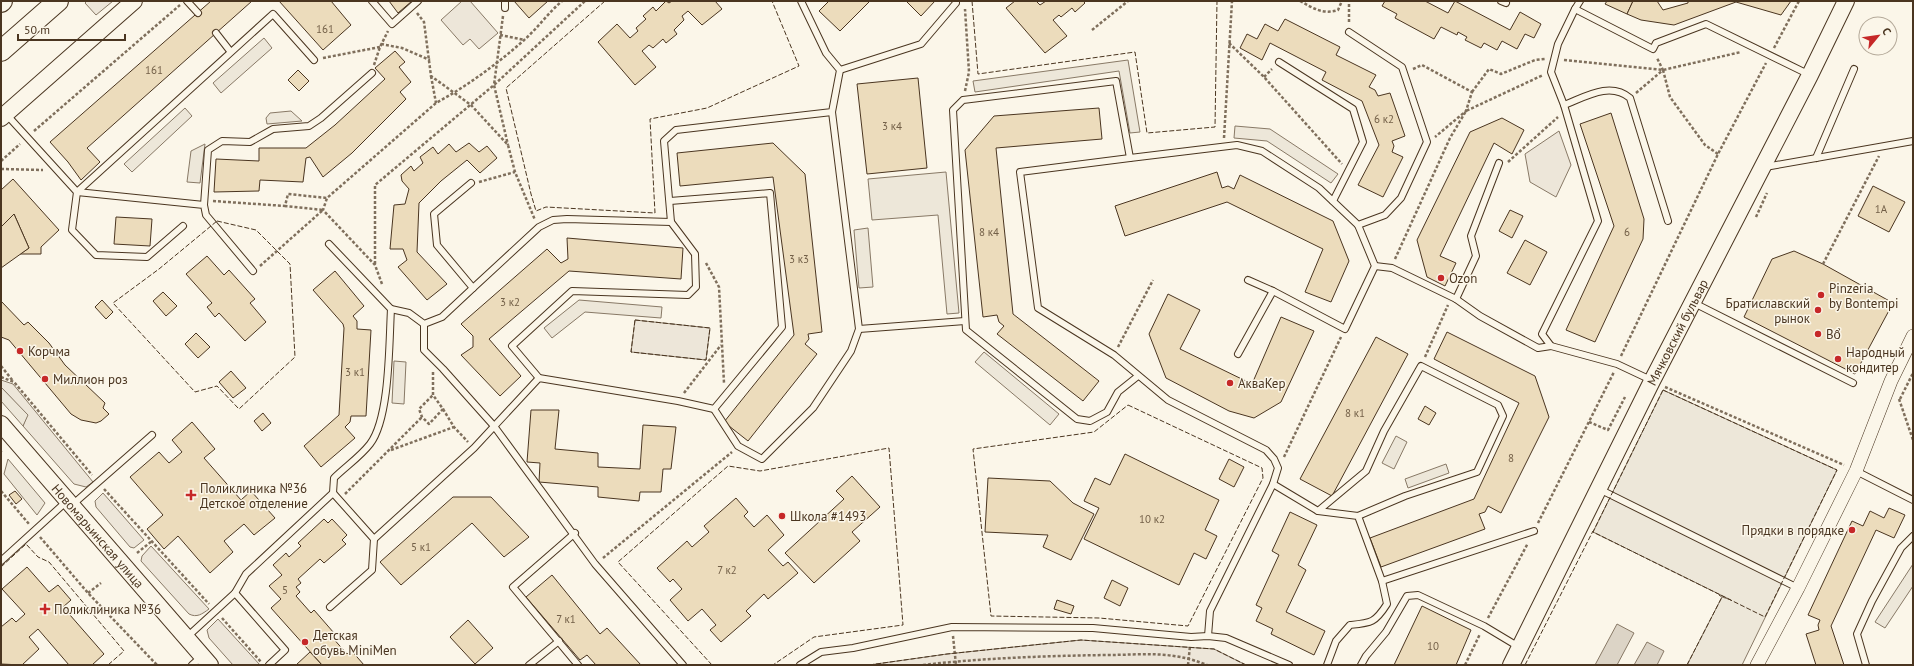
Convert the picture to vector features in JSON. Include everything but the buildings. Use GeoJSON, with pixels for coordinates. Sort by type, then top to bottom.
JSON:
{"type":"FeatureCollection","features":[{"type":"Feature","properties":{"kind":"main road"},"geometry":{"type":"LineString","coordinates":[[1,51],[58,1]]}},
{"type":"Feature","properties":{"kind":"street"},"geometry":{"type":"LineString","coordinates":[[3,116],[134,1]]}},
{"type":"Feature","properties":{"kind":"street","name":"Мячковский бульвар"},"geometry":{"type":"LineString","coordinates":[[1511,665],[1600,489],[1652,381],[1761,167],[1810,75],[1846,1]]}},
{"type":"Feature","properties":{"kind":"street"},"geometry":{"type":"LineString","coordinates":[[1757,665],[1798,588],[1856,471],[1891,381],[1913,336]]}},
{"type":"Feature","properties":{"kind":"street","name":"Новомарьинская улица"},"geometry":{"type":"LineString","coordinates":[[1,424],[187,637],[202,662]]}},
{"type":"Feature","properties":{"kind":"lane"},"geometry":{"type":"LineString","coordinates":[[186,1],[198,13]]}},
{"type":"Feature","properties":{"kind":"lane"},"geometry":{"type":"LineString","coordinates":[[372,1],[392,24],[418,1]]}},
{"type":"Feature","properties":{"kind":"lane"},"geometry":{"type":"LineString","coordinates":[[505,1],[505,8]]}},
{"type":"Feature","properties":{"kind":"lane"},"geometry":{"type":"LineString","coordinates":[[801,1],[826,53],[840,70]]}},
{"type":"Feature","properties":{"kind":"lane"},"geometry":{"type":"LineString","coordinates":[[1551,346],[1542,334],[1598,221],[1565,108],[1551,72],[1553,59],[1558,44],[1580,1]]}},
{"type":"Feature","properties":{"kind":"lane"},"geometry":{"type":"LineString","coordinates":[[840,70],[921,44],[956,2]]}},
{"type":"Feature","properties":{"kind":"lane"},"geometry":{"type":"LineString","coordinates":[[1576,9],[1653,49],[1656,44],[1706,24],[1810,75]]}},
{"type":"Feature","properties":{"kind":"lane"},"geometry":{"type":"LineString","coordinates":[[182,226],[147,257],[96,255],[72,230],[77,192],[230,51],[273,14],[314,60]]}},
{"type":"Feature","properties":{"kind":"lane"},"geometry":{"type":"LineString","coordinates":[[1349,32],[1402,67],[1427,142],[1401,198],[1385,215],[1358,225]]}},
{"type":"Feature","properties":{"kind":"lane"},"geometry":{"type":"LineString","coordinates":[[216,33],[230,51]]}},
{"type":"Feature","properties":{"kind":"lane"},"geometry":{"type":"LineString","coordinates":[[1279,62],[1353,109],[1363,142],[1333,201]]}},
{"type":"Feature","properties":{"kind":"lane"},"geometry":{"type":"LineString","coordinates":[[1816,158],[1854,69]]}},
{"type":"Feature","properties":{"kind":"lane"},"geometry":{"type":"LineString","coordinates":[[832,112],[676,130],[664,141],[671,222],[695,254],[696,287],[688,295],[572,291],[512,346],[539,378],[678,401],[714,409],[738,446],[762,460],[813,408],[851,351],[859,328],[832,112],[840,70]]}},
{"type":"Feature","properties":{"kind":"lane"},"geometry":{"type":"LineString","coordinates":[[254,272],[206,215],[204,205],[208,150],[222,141],[250,142],[273,129],[309,126],[321,118],[372,73]]}},
{"type":"Feature","properties":{"kind":"lane"},"geometry":{"type":"LineString","coordinates":[[1130,158],[1116,81],[963,100],[953,110],[966,330],[1077,418],[1090,421],[1107,412],[1118,392],[1138,376]]}},
{"type":"Feature","properties":{"kind":"lane"},"geometry":{"type":"LineString","coordinates":[[1565,108],[1604,90],[1623,93],[1630,98],[1668,221]]}},
{"type":"Feature","properties":{"kind":"lane"},"geometry":{"type":"LineString","coordinates":[[3,116],[27,138],[77,192],[204,205]]}},
{"type":"Feature","properties":{"kind":"lane"},"geometry":{"type":"LineString","coordinates":[[1761,167],[1913,141]]}},
{"type":"Feature","properties":{"kind":"lane"},"geometry":{"type":"LineString","coordinates":[[1208,636],[1210,612],[1273,484],[1278,468],[1274,459],[1266,450],[1168,400],[1114,355],[1038,308],[1020,172],[1223,146],[1237,145],[1262,151],[1319,188],[1358,225],[1375,266],[1344,329],[1273,291],[1248,280]]}},
{"type":"Feature","properties":{"kind":"lane"},"geometry":{"type":"LineString","coordinates":[[1453,298],[1476,256],[1471,236],[1499,163]]}},
{"type":"Feature","properties":{"kind":"lane"},"geometry":{"type":"LineString","coordinates":[[471,184],[434,214],[437,245],[473,288]]}},
{"type":"Feature","properties":{"kind":"lane"},"geometry":{"type":"LineString","coordinates":[[670,201],[770,193],[782,327],[714,409]]}},
{"type":"Feature","properties":{"kind":"lane"},"geometry":{"type":"LineString","coordinates":[[424,324],[442,317],[539,227],[553,220],[567,219],[671,222]]}},
{"type":"Feature","properties":{"kind":"lane"},"geometry":{"type":"LineString","coordinates":[[329,244],[391,309],[409,313],[424,324]]}},
{"type":"Feature","properties":{"kind":"lane"},"geometry":{"type":"LineString","coordinates":[[1375,266],[1392,268],[1453,298],[1480,316],[1538,348],[1551,346],[1617,364],[1652,381]]}},
{"type":"Feature","properties":{"kind":"lane"},"geometry":{"type":"LineString","coordinates":[[1238,354],[1273,291]]}},
{"type":"Feature","properties":{"kind":"lane"},"geometry":{"type":"LineString","coordinates":[[1692,302],[1853,384]]}},
{"type":"Feature","properties":{"kind":"lane"},"geometry":{"type":"LineString","coordinates":[[374,539],[338,501],[333,493],[334,478],[370,444],[377,431],[386,399],[391,309]]}},
{"type":"Feature","properties":{"kind":"lane"},"geometry":{"type":"LineString","coordinates":[[859,328],[965,321]]}},
{"type":"Feature","properties":{"kind":"lane"},"geometry":{"type":"LineString","coordinates":[[424,324],[424,350],[432,360],[444,369],[494,426],[575,533],[595,564],[683,665]]}},
{"type":"Feature","properties":{"kind":"lane"},"geometry":{"type":"LineString","coordinates":[[1273,484],[1318,511],[1358,516],[1405,496],[1477,472],[1503,416],[1498,405],[1421,366],[1384,431],[1366,471],[1318,511]]}},
{"type":"Feature","properties":{"kind":"lane"},"geometry":{"type":"LineString","coordinates":[[330,607],[372,570],[374,539],[474,448],[539,378]]}},
{"type":"Feature","properties":{"kind":"lane"},"geometry":{"type":"LineString","coordinates":[[1,561],[34,530],[98,483],[152,435]]}},
{"type":"Feature","properties":{"kind":"lane"},"geometry":{"type":"LineString","coordinates":[[1856,471],[1913,500]]}},
{"type":"Feature","properties":{"kind":"lane"},"geometry":{"type":"LineString","coordinates":[[1600,489],[1798,588]]}},
{"type":"Feature","properties":{"kind":"lane"},"geometry":{"type":"LineString","coordinates":[[187,637],[235,593],[246,574],[333,493]]}},
{"type":"Feature","properties":{"kind":"lane"},"geometry":{"type":"LineString","coordinates":[[1327,665],[1336,641],[1350,625],[1367,623],[1378,618],[1387,604],[1382,581],[1358,516]]}},
{"type":"Feature","properties":{"kind":"lane"},"geometry":{"type":"LineString","coordinates":[[1382,581],[1534,531]]}},
{"type":"Feature","properties":{"kind":"lane"},"geometry":{"type":"LineString","coordinates":[[575,533],[513,587],[578,665]]}},
{"type":"Feature","properties":{"kind":"lane"},"geometry":{"type":"LineString","coordinates":[[1866,665],[1857,634],[1872,601],[1901,548],[1913,536]]}},
{"type":"Feature","properties":{"kind":"lane"},"geometry":{"type":"LineString","coordinates":[[235,593],[285,650],[269,665]]}},
{"type":"Feature","properties":{"kind":"lane"},"geometry":{"type":"LineString","coordinates":[[1361,665],[1366,656],[1386,632],[1407,596],[1418,595],[1484,626],[1520,648]]}},
{"type":"Feature","properties":{"kind":"lane"},"geometry":{"type":"LineString","coordinates":[[800,665],[821,652],[853,648],[952,627],[1093,628],[1191,637],[1208,636],[1226,638],[1289,665]]}},
{"type":"Feature","properties":{"kind":"lane"},"geometry":{"type":"LineString","coordinates":[[529,665],[559,641]]}},
{"type":"Feature","properties":{"kind":"path"},"geometry":{"type":"LineString","coordinates":[[1,161],[186,1]]}},
{"type":"Feature","properties":{"kind":"path"},"geometry":{"type":"LineString","coordinates":[[254,272],[323,210],[327,198],[436,103],[496,64],[525,40],[562,1]]}},
{"type":"Feature","properties":{"kind":"path"},"geometry":{"type":"LineString","coordinates":[[391,309],[375,264],[375,185],[494,85],[585,1]]}},
{"type":"Feature","properties":{"kind":"path"},"geometry":{"type":"LineString","coordinates":[[1092,30],[1128,1]]}},
{"type":"Feature","properties":{"kind":"path"},"geometry":{"type":"LineString","coordinates":[[1223,146],[1232,1]]}},
{"type":"Feature","properties":{"kind":"path"},"geometry":{"type":"LineString","coordinates":[[1300,1],[1319,12],[1330,13],[1338,10],[1342,1]]}},
{"type":"Feature","properties":{"kind":"path"},"geometry":{"type":"LineString","coordinates":[[1310,6],[1311,1]]}},
{"type":"Feature","properties":{"kind":"path"},"geometry":{"type":"LineString","coordinates":[[1349,1],[1349,32]]}},
{"type":"Feature","properties":{"kind":"path"},"geometry":{"type":"LineString","coordinates":[[1465,665],[1589,422],[1718,154],[1799,1]]}},
{"type":"Feature","properties":{"kind":"path"},"geometry":{"type":"LineString","coordinates":[[956,2],[964,2],[969,72],[963,100]]}},
{"type":"Feature","properties":{"kind":"path"},"geometry":{"type":"LineString","coordinates":[[412,7],[424,22],[436,103]]}},
{"type":"Feature","properties":{"kind":"path"},"geometry":{"type":"LineString","coordinates":[[505,8],[494,85],[515,172],[539,227]]}},
{"type":"Feature","properties":{"kind":"path"},"geometry":{"type":"LineString","coordinates":[[372,73],[380,45],[392,24]]}},
{"type":"Feature","properties":{"kind":"path"},"geometry":{"type":"LineString","coordinates":[[500,35],[525,40]]}},
{"type":"Feature","properties":{"kind":"path"},"geometry":{"type":"LineString","coordinates":[[1229,43],[1264,77],[1348,171]]}},
{"type":"Feature","properties":{"kind":"path"},"geometry":{"type":"LineString","coordinates":[[314,60],[380,45],[402,48],[430,60]]}},
{"type":"Feature","properties":{"kind":"path"},"geometry":{"type":"LineString","coordinates":[[1392,268],[1450,138],[1466,111],[1472,92],[1489,69],[1501,74],[1535,60],[1553,59],[1663,70],[1755,48]]}},
{"type":"Feature","properties":{"kind":"path"},"geometry":{"type":"LineString","coordinates":[[1653,49],[1663,70],[1670,97],[1705,145],[1718,154]]}},
{"type":"Feature","properties":{"kind":"path"},"geometry":{"type":"LineString","coordinates":[[1404,73],[1422,65],[1472,92]]}},
{"type":"Feature","properties":{"kind":"path"},"geometry":{"type":"LineString","coordinates":[[1630,98],[1663,70]]}},
{"type":"Feature","properties":{"kind":"path"},"geometry":{"type":"LineString","coordinates":[[1427,142],[1466,111],[1551,72]]}},
{"type":"Feature","properties":{"kind":"path"},"geometry":{"type":"LineString","coordinates":[[431,76],[471,105],[508,145]]}},
{"type":"Feature","properties":{"kind":"path"},"geometry":{"type":"LineString","coordinates":[[1499,163],[1509,162],[1518,151],[1565,108]]}},
{"type":"Feature","properties":{"kind":"path"},"geometry":{"type":"LineString","coordinates":[[1823,264],[1884,147]]}},
{"type":"Feature","properties":{"kind":"path"},"geometry":{"type":"LineString","coordinates":[[1,169],[56,171]]}},
{"type":"Feature","properties":{"kind":"path"},"geometry":{"type":"LineString","coordinates":[[471,184],[515,172]]}},
{"type":"Feature","properties":{"kind":"path"},"geometry":{"type":"LineString","coordinates":[[285,206],[288,194],[327,198]]}},
{"type":"Feature","properties":{"kind":"path"},"geometry":{"type":"LineString","coordinates":[[204,205],[212,201],[323,210],[375,264]]}},
{"type":"Feature","properties":{"kind":"path"},"geometry":{"type":"LineString","coordinates":[[705,261],[719,288],[725,396]]}},
{"type":"Feature","properties":{"kind":"path"},"geometry":{"type":"LineString","coordinates":[[1114,355],[1153,280]]}},
{"type":"Feature","properties":{"kind":"path"},"geometry":{"type":"LineString","coordinates":[[1421,366],[1453,298]]}},
{"type":"Feature","properties":{"kind":"path"},"geometry":{"type":"LineString","coordinates":[[1278,468],[1344,329]]}},
{"type":"Feature","properties":{"kind":"path"},"geometry":{"type":"LineString","coordinates":[[678,401],[721,344]]}},
{"type":"Feature","properties":{"kind":"path"},"geometry":{"type":"LineString","coordinates":[[432,360],[433,395],[454,427],[474,448]]}},
{"type":"Feature","properties":{"kind":"path"},"geometry":{"type":"LineString","coordinates":[[1,366],[98,483],[264,665]]}},
{"type":"Feature","properties":{"kind":"path"},"geometry":{"type":"LineString","coordinates":[[1,377],[14,382]]}},
{"type":"Feature","properties":{"kind":"path"},"geometry":{"type":"LineString","coordinates":[[1652,381],[1856,471]]}},
{"type":"Feature","properties":{"kind":"path"},"geometry":{"type":"LineString","coordinates":[[1891,381],[1913,440]]}},
{"type":"Feature","properties":{"kind":"path"},"geometry":{"type":"LineString","coordinates":[[433,395],[419,409],[428,424],[443,409]]}},
{"type":"Feature","properties":{"kind":"path"},"geometry":{"type":"LineString","coordinates":[[1589,422],[1608,430],[1625,397]]}},
{"type":"Feature","properties":{"kind":"path"},"geometry":{"type":"LineString","coordinates":[[338,501],[422,416]]}},
{"type":"Feature","properties":{"kind":"path"},"geometry":{"type":"LineString","coordinates":[[388,451],[454,427]]}},
{"type":"Feature","properties":{"kind":"path"},"geometry":{"type":"LineString","coordinates":[[595,564],[738,446]]}},
{"type":"Feature","properties":{"kind":"path"},"geometry":{"type":"LineString","coordinates":[[1,491],[88,593],[157,665]]}},
{"type":"Feature","properties":{"kind":"path"},"geometry":{"type":"LineString","coordinates":[[137,553],[152,542]]}},
{"type":"Feature","properties":{"kind":"path"},"geometry":{"type":"LineString","coordinates":[[88,593],[100,583]]}},
{"type":"Feature","properties":{"kind":"path"},"geometry":{"type":"LineString","coordinates":[[952,627],[956,665]]}},
{"type":"Feature","properties":{"kind":"path"},"geometry":{"type":"LineString","coordinates":[[1188,665],[1191,637]]}},
{"type":"Feature","properties":{"kind":"path"},"geometry":{"type":"LineString","coordinates":[[923,665],[955,661],[1066,655],[1168,654],[1189,658],[1207,665]]}},
{"type":"Feature","properties":{"kind":"shaded area"},"geometry":{"type":"Polygon","coordinates":[[[87,1],[113,1],[96,15],[85,3],[87,1]]]}},
{"type":"Feature","properties":{"kind":"shaded area"},"geometry":{"type":"Polygon","coordinates":[[[462,1],[470,1],[498,33],[479,49],[470,39],[463,45],[441,20],[462,1]]]}},
{"type":"Feature","properties":{"kind":"shaded area"},"geometry":{"type":"Polygon","coordinates":[[[264,38],[272,48],[221,93],[213,83],[264,38]]]}},
{"type":"Feature","properties":{"kind":"shaded area"},"geometry":{"type":"Polygon","coordinates":[[[1128,60],[1140,132],[1130,133],[1119,71],[975,92],[973,81],[1128,60]]]}},
{"type":"Feature","properties":{"kind":"shaded area"},"geometry":{"type":"Polygon","coordinates":[[[185,108],[192,116],[132,172],[124,164],[185,108]]]}},
{"type":"Feature","properties":{"kind":"shaded area"},"geometry":{"type":"Polygon","coordinates":[[[291,111],[302,121],[267,124],[266,118],[270,113],[291,111]]]}},
{"type":"Feature","properties":{"kind":"shaded area"},"geometry":{"type":"Polygon","coordinates":[[[1235,126],[1270,129],[1338,174],[1331,183],[1267,141],[1234,138],[1235,126]]]}},
{"type":"Feature","properties":{"kind":"shaded area"},"geometry":{"type":"Polygon","coordinates":[[[1559,131],[1571,165],[1556,197],[1530,182],[1525,154],[1559,131]]]}},
{"type":"Feature","properties":{"kind":"shaded area"},"geometry":{"type":"Polygon","coordinates":[[[205,144],[200,183],[187,182],[191,151],[205,144]]]}},
{"type":"Feature","properties":{"kind":"shaded area"},"geometry":{"type":"Polygon","coordinates":[[[946,172],[959,313],[947,314],[938,215],[872,220],[868,179],[946,172]]]}},
{"type":"Feature","properties":{"kind":"shaded area"},"geometry":{"type":"Polygon","coordinates":[[[868,228],[873,287],[859,288],[854,230],[868,228]]]}},
{"type":"Feature","properties":{"kind":"shaded area"},"geometry":{"type":"Polygon","coordinates":[[[579,300],[662,307],[661,318],[585,312],[552,338],[544,328],[579,300]]]}},
{"type":"Feature","properties":{"kind":"shaded area"},"geometry":{"type":"Polygon","coordinates":[[[635,320],[710,328],[706,360],[631,352],[635,320]]]}},
{"type":"Feature","properties":{"kind":"shaded area"},"geometry":{"type":"Polygon","coordinates":[[[984,352],[1059,414],[1050,425],[975,362],[984,352]]]}},
{"type":"Feature","properties":{"kind":"shaded area"},"geometry":{"type":"Polygon","coordinates":[[[394,361],[406,362],[404,404],[392,403],[394,361]]]}},
{"type":"Feature","properties":{"kind":"shaded area"},"geometry":{"type":"Polygon","coordinates":[[[1,380],[13,384],[93,482],[86,487],[74,484],[23,426],[27,415],[1,387],[1,380]]]}},
{"type":"Feature","properties":{"kind":"shaded area"},"geometry":{"type":"Polygon","coordinates":[[[1,387],[28,415],[23,426],[1,401],[1,387]]]}},
{"type":"Feature","properties":{"kind":"shaded area"},"geometry":{"type":"Polygon","coordinates":[[[1663,390],[1837,470],[1742,665],[1687,665],[1722,597],[1731,600],[1593,532],[1663,390]]]}},
{"type":"Feature","properties":{"kind":"shaded area"},"geometry":{"type":"Polygon","coordinates":[[[1396,436],[1407,442],[1394,469],[1382,463],[1396,436]]]}},
{"type":"Feature","properties":{"kind":"shaded area"},"geometry":{"type":"Polygon","coordinates":[[[8,459],[45,503],[37,515],[4,474],[8,459]]]}},
{"type":"Feature","properties":{"kind":"shaded area"},"geometry":{"type":"Polygon","coordinates":[[[1446,464],[1449,473],[1408,488],[1405,479],[1446,464]]]}},
{"type":"Feature","properties":{"kind":"shaded area"},"geometry":{"type":"Polygon","coordinates":[[[103,493],[144,540],[134,548],[130,547],[96,507],[95,501],[103,493]]]}},
{"type":"Feature","properties":{"kind":"shaded area"},"geometry":{"type":"Polygon","coordinates":[[[151,546],[209,609],[202,614],[189,614],[141,561],[142,556],[151,546]]]}},
{"type":"Feature","properties":{"kind":"shaded area"},"geometry":{"type":"Polygon","coordinates":[[[1913,564],[1913,586],[1885,628],[1875,622],[1913,564]]]}},
{"type":"Feature","properties":{"kind":"shaded area"},"geometry":{"type":"Polygon","coordinates":[[[218,619],[260,665],[233,665],[209,638],[207,630],[218,619]]]}},
{"type":"Feature","properties":{"kind":"shaded area"},"geometry":{"type":"Polygon","coordinates":[[[1617,624],[1634,633],[1617,665],[1595,665],[1617,624]]]}},
{"type":"Feature","properties":{"kind":"shaded area"},"geometry":{"type":"Polygon","coordinates":[[[1081,640],[1214,649],[1246,665],[869,665],[947,654],[1081,640]]]}},
{"type":"Feature","properties":{"kind":"shaded area"},"geometry":{"type":"Polygon","coordinates":[[[1647,642],[1664,651],[1657,665],[1634,665],[1647,642]]]}},
{"type":"Feature","properties":{"kind":"fence"},"geometry":{"type":"LineString","coordinates":[[605,1],[506,88],[536,211],[546,207],[655,213],[650,119],[707,108],[799,66],[772,1]]}},
{"type":"Feature","properties":{"kind":"fence"},"geometry":{"type":"LineString","coordinates":[[972,1],[978,74],[1135,52],[1147,133],[1215,127],[1217,1]]}},
{"type":"Feature","properties":{"kind":"fence"},"geometry":{"type":"LineString","coordinates":[[217,221],[256,230],[290,264],[295,357],[239,409],[217,386],[195,392],[113,303],[159,269],[217,221]]}},
{"type":"Feature","properties":{"kind":"fence"},"geometry":{"type":"LineString","coordinates":[[635,320],[710,328],[706,360],[631,352],[635,320]]}},
{"type":"Feature","properties":{"kind":"fence"},"geometry":{"type":"LineString","coordinates":[[1663,390],[1837,470],[1765,617],[1593,532],[1663,390]]}},
{"type":"Feature","properties":{"kind":"fence"},"geometry":{"type":"LineString","coordinates":[[1128,405],[1262,468],[1263,478],[1188,626],[1099,618],[991,616],[973,449],[1094,432],[1128,405]]}},
{"type":"Feature","properties":{"kind":"fence"},"geometry":{"type":"LineString","coordinates":[[712,665],[618,562],[728,466],[760,471],[889,448],[903,625],[814,637],[773,665]]}},
{"type":"Feature","properties":{"kind":"fence"},"geometry":{"type":"LineString","coordinates":[[1525,665],[1593,531]]}},
{"type":"Feature","properties":{"kind":"fence"},"geometry":{"type":"LineString","coordinates":[[1,567],[26,544],[38,557],[49,562],[124,651],[108,665]]}},
{"type":"Feature","properties":{"kind":"fence"},"geometry":{"type":"LineString","coordinates":[[1687,665],[1722,597],[1719,595]]}},
{"type":"Feature","properties":{"kind":"fence"},"geometry":{"type":"LineString","coordinates":[[869,665],[947,654],[1081,640],[1214,649],[1246,665]]}},
{"type":"Feature","properties":{"kind":"place","name":"Ozon"},"geometry":{"type":"Point","coordinates":[1441,278]}},
{"type":"Feature","properties":{"kind":"place","name":"Pinzeria by Bontempi"},"geometry":{"type":"Point","coordinates":[1821,295]}},
{"type":"Feature","properties":{"kind":"place","name":"Братиславский рынок"},"geometry":{"type":"Point","coordinates":[1818,310]}},
{"type":"Feature","properties":{"kind":"place","name":"Bổ"},"geometry":{"type":"Point","coordinates":[1818,334]}},
{"type":"Feature","properties":{"kind":"place","name":"Корчма"},"geometry":{"type":"Point","coordinates":[20,351]}},
{"type":"Feature","properties":{"kind":"place","name":"Народный кондитер"},"geometry":{"type":"Point","coordinates":[1838,359]}},
{"type":"Feature","properties":{"kind":"place","name":"Миллион роз"},"geometry":{"type":"Point","coordinates":[45,379]}},
{"type":"Feature","properties":{"kind":"place","name":"АкваКер"},"geometry":{"type":"Point","coordinates":[1230,383]}},
{"type":"Feature","properties":{"kind":"place","name":"Поликлиника №36 Детское отделение"},"geometry":{"type":"Point","coordinates":[191,495]}},
{"type":"Feature","properties":{"kind":"place","name":"Школа #1493"},"geometry":{"type":"Point","coordinates":[782,516]}},
{"type":"Feature","properties":{"kind":"place","name":"Прядки в порядке"},"geometry":{"type":"Point","coordinates":[1852,530]}},
{"type":"Feature","properties":{"kind":"place","name":"Поликлиника №36"},"geometry":{"type":"Point","coordinates":[45,609]}},
{"type":"Feature","properties":{"kind":"place","name":"Детская обувь MiniMen"},"geometry":{"type":"Point","coordinates":[305,642]}}]}
